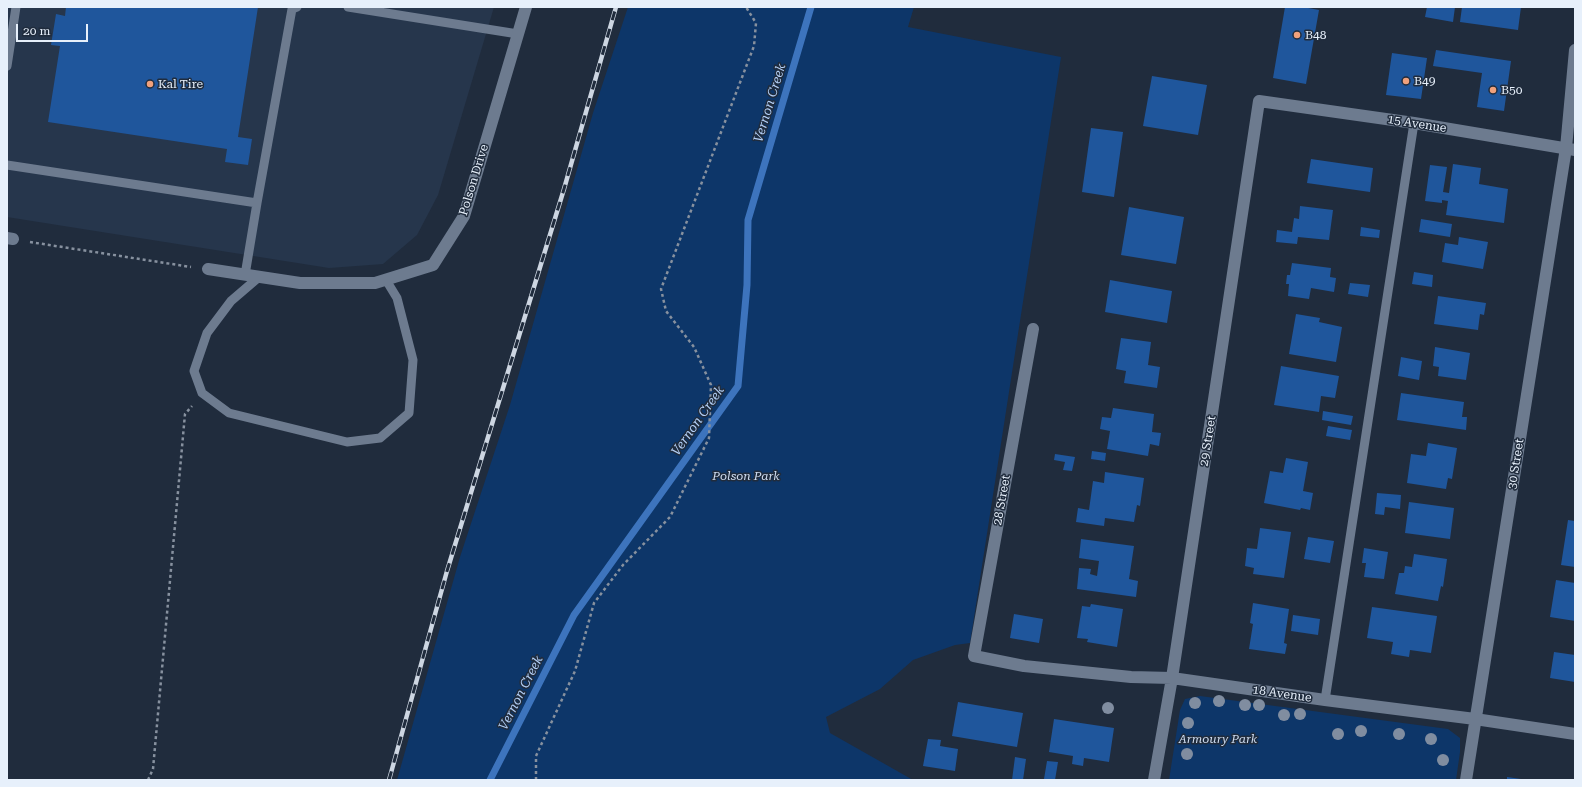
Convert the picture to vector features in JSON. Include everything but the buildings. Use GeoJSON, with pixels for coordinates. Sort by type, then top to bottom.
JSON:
{"type":"FeatureCollection","features":[{"type":"Feature","properties":{"kind":"street","name":"Polson Drive"},"geometry":{"type":"LineString","coordinates":[[208,269],[300,283],[375,283],[433,265],[464,216],[526,7]]}},
{"type":"Feature","properties":{"kind":"street","name":"30 Street"},"geometry":{"type":"LineString","coordinates":[[1466,780],[1570,149],[1575,50]]}},
{"type":"Feature","properties":{"kind":"street","name":"15 Avenue"},"geometry":{"type":"LineString","coordinates":[[1259,101],[1414,123],[1570,149]]}},
{"type":"Feature","properties":{"kind":"street","name":"29 Street"},"geometry":{"type":"LineString","coordinates":[[1154,780],[1172,678],[1259,101]]}},
{"type":"Feature","properties":{"kind":"street","name":"28 Street"},"geometry":{"type":"LineString","coordinates":[[989,659],[974,656],[1033,329]]}},
{"type":"Feature","properties":{"kind":"street","name":"18 Avenue"},"geometry":{"type":"LineString","coordinates":[[989,659],[1024,666],[1131,677],[1172,678],[1575,734]]}},
{"type":"Feature","properties":{"kind":"lane"},"geometry":{"type":"LineString","coordinates":[[7,66],[16,7]]}},
{"type":"Feature","properties":{"kind":"lane"},"geometry":{"type":"LineString","coordinates":[[245,274],[292,10],[297,7]]}},
{"type":"Feature","properties":{"kind":"lane"},"geometry":{"type":"LineString","coordinates":[[348,7],[518,34]]}},
{"type":"Feature","properties":{"kind":"lane"},"geometry":{"type":"LineString","coordinates":[[1325,700],[1414,123]]}},
{"type":"Feature","properties":{"kind":"lane"},"geometry":{"type":"LineString","coordinates":[[7,164],[257,203]]}},
{"type":"Feature","properties":{"kind":"lane"},"geometry":{"type":"LineString","coordinates":[[259,277],[231,301],[207,333],[194,371],[202,393],[229,413],[347,442],[380,438],[409,413],[413,360],[397,298],[386,280]]}},
{"type":"Feature","properties":{"kind":"path"},"geometry":{"type":"LineString","coordinates":[[536,780],[536,756],[575,671],[594,603],[623,565],[670,517],[709,438],[711,385],[694,347],[666,311],[661,289],[754,46],[756,23],[746,7]]}},
{"type":"Feature","properties":{"kind":"path"},"geometry":{"type":"LineString","coordinates":[[10,239],[208,269]]}},
{"type":"Feature","properties":{"kind":"path"},"geometry":{"type":"LineString","coordinates":[[148,780],[153,769],[185,414],[202,393]]}},
{"type":"Feature","properties":{"kind":"shaded area"},"geometry":{"type":"Polygon","coordinates":[[[7,7],[494,7],[438,195],[417,235],[383,264],[329,268],[7,217],[7,7]]]}},
{"type":"Feature","properties":{"kind":"green space","name":"Polson Park"},"geometry":{"type":"Polygon","coordinates":[[[628,7],[914,7],[908,27],[1061,57],[970,643],[955,645],[913,660],[880,689],[826,717],[830,733],[913,780],[397,780],[460,557],[510,405],[593,113],[628,7]]]}},
{"type":"Feature","properties":{"kind":"green space","name":"Armoury Park"},"geometry":{"type":"Polygon","coordinates":[[[1200,696],[1448,729],[1460,738],[1460,752],[1456,780],[1169,780],[1180,710],[1185,699],[1200,696]]]}},
{"type":"Feature","properties":{"kind":"waterway","name":"Vernon Creek"},"geometry":{"type":"LineString","coordinates":[[490,780],[574,615],[738,386],[747,285],[748,220],[811,7]]}},
{"type":"Feature","properties":{"kind":"railway"},"geometry":{"type":"LineString","coordinates":[[389,780],[447,571],[564,189],[616,7]]}},
{"type":"Feature","properties":{"kind":"place","name":"B48"},"geometry":{"type":"Point","coordinates":[1297,35]}},
{"type":"Feature","properties":{"kind":"place","name":"B49"},"geometry":{"type":"Point","coordinates":[1406,81]}},
{"type":"Feature","properties":{"kind":"place","name":"Kal Tire"},"geometry":{"type":"Point","coordinates":[150,84]}},
{"type":"Feature","properties":{"kind":"place","name":"B50"},"geometry":{"type":"Point","coordinates":[1493,90]}}]}
